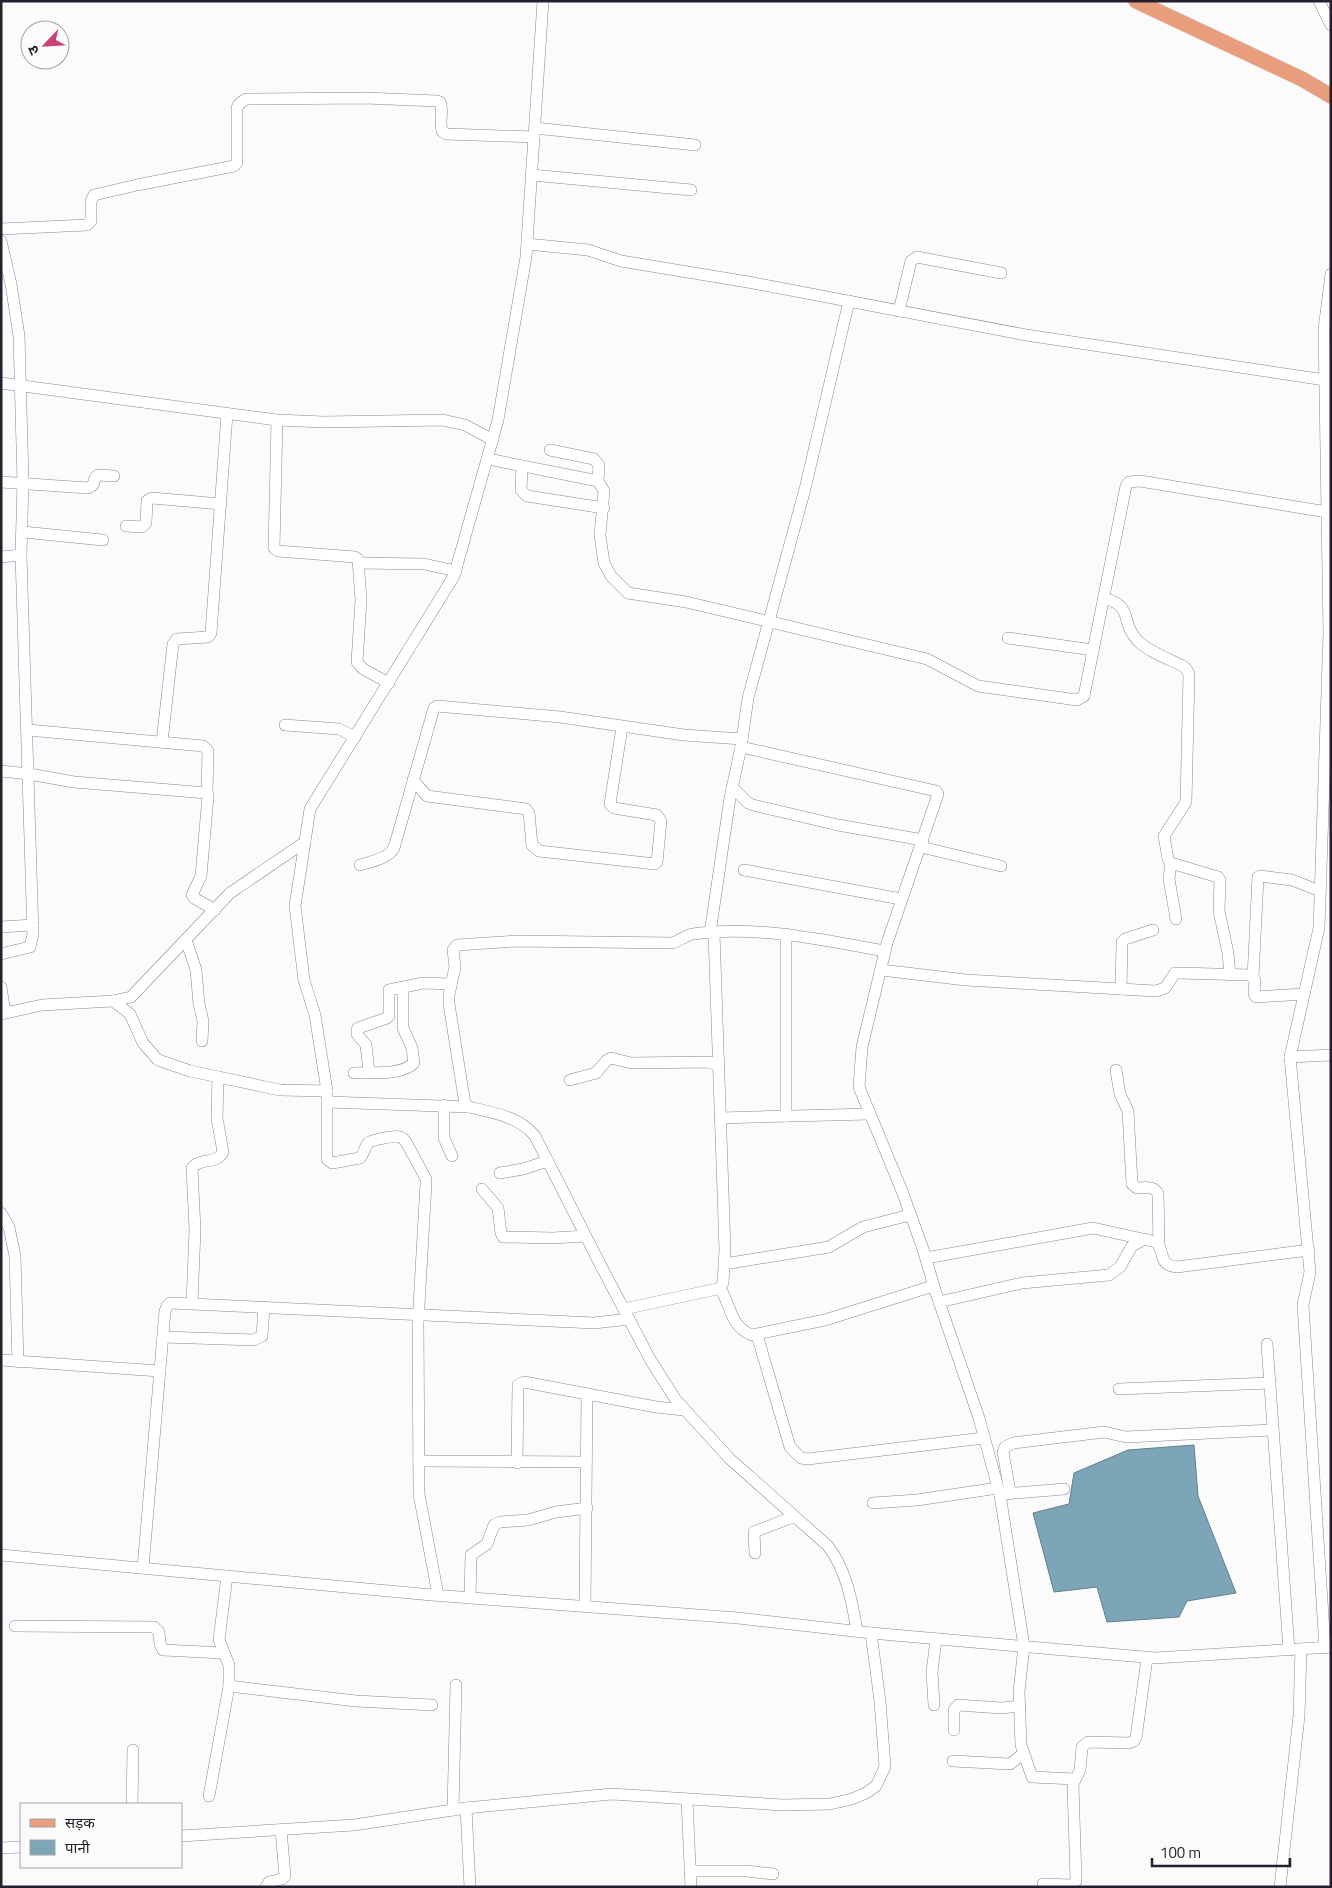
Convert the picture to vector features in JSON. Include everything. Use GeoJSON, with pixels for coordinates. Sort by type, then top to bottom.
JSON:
{"type":"FeatureCollection","features":[{"type":"Feature","properties":{"kind":"main road"},"geometry":{"type":"LineString","coordinates":[[1136,1],[1302,79],[1331,96]]}},
{"type":"Feature","properties":{"kind":"street"},"geometry":{"type":"LineString","coordinates":[[438,1595],[419,1494],[418,1315],[426,1179],[402,1137],[395,1136],[372,1141],[366,1146],[363,1156],[360,1158],[329,1162],[327,1159],[328,1096],[315,1015],[304,980],[295,906],[310,810],[454,576],[488,459],[498,420],[527,244],[543,1]]}},
{"type":"Feature","properties":{"kind":"street"},"geometry":{"type":"LineString","coordinates":[[1319,1],[1331,25]]}},
{"type":"Feature","properties":{"kind":"street"},"geometry":{"type":"LineString","coordinates":[[1,229],[86,225],[91,221],[92,198],[98,194],[234,166],[237,163],[237,108],[239,104],[246,100],[269,98],[365,98],[437,101],[440,102],[442,108],[442,131],[446,134],[534,132],[695,145]]}},
{"type":"Feature","properties":{"kind":"street"},"geometry":{"type":"LineString","coordinates":[[532,175],[691,190]]}},
{"type":"Feature","properties":{"kind":"street"},"geometry":{"type":"LineString","coordinates":[[1,241],[11,284],[18,336],[23,482],[21,556],[33,925],[30,947],[1,954]]}},
{"type":"Feature","properties":{"kind":"street"},"geometry":{"type":"LineString","coordinates":[[527,244],[588,250],[621,261],[690,271],[1026,335],[1325,380]]}},
{"type":"Feature","properties":{"kind":"street"},"geometry":{"type":"LineString","coordinates":[[900,311],[911,261],[917,257],[1001,273]]}},
{"type":"Feature","properties":{"kind":"street"},"geometry":{"type":"LineString","coordinates":[[1,1554],[470,1598],[738,1618],[871,1633],[1147,1658],[1328,1647],[1303,1304],[1310,1272],[1309,1250],[1290,1057],[1319,928],[1327,795],[1329,633],[1324,329],[1331,274]]}},
{"type":"Feature","properties":{"kind":"street"},"geometry":{"type":"LineString","coordinates":[[143,1568],[166,1306],[170,1303],[594,1323],[720,1288],[723,1284],[720,1118],[712,933],[732,787],[742,743],[749,693],[805,489],[849,301]]}},
{"type":"Feature","properties":{"kind":"street"},"geometry":{"type":"LineString","coordinates":[[1,383],[277,420],[324,422],[443,420],[465,425],[493,440]]}},
{"type":"Feature","properties":{"kind":"street"},"geometry":{"type":"LineString","coordinates":[[162,742],[173,644],[177,639],[208,637],[211,633],[226,414]]}},
{"type":"Feature","properties":{"kind":"street"},"geometry":{"type":"LineString","coordinates":[[277,420],[274,548],[278,551],[356,557],[359,563],[361,600],[357,662],[363,669],[389,683]]}},
{"type":"Feature","properties":{"kind":"street"},"geometry":{"type":"LineString","coordinates":[[550,450],[594,458],[599,465],[598,481],[604,491],[604,508],[600,534],[604,563],[610,576],[628,593],[679,601],[927,659],[978,686],[1077,700],[1084,696],[1129,482],[1140,480],[1327,512]]}},
{"type":"Feature","properties":{"kind":"street"},"geometry":{"type":"LineString","coordinates":[[488,459],[598,481]]}},
{"type":"Feature","properties":{"kind":"street"},"geometry":{"type":"LineString","coordinates":[[522,466],[521,490],[527,496],[604,508]]}},
{"type":"Feature","properties":{"kind":"street"},"geometry":{"type":"LineString","coordinates":[[1,482],[23,482],[88,488],[93,485],[98,475],[114,476]]}},
{"type":"Feature","properties":{"kind":"street"},"geometry":{"type":"LineString","coordinates":[[126,526],[144,526],[146,523],[147,501],[152,498],[221,504]]}},
{"type":"Feature","properties":{"kind":"street"},"geometry":{"type":"LineString","coordinates":[[23,532],[103,540]]}},
{"type":"Feature","properties":{"kind":"street"},"geometry":{"type":"LineString","coordinates":[[1,557],[21,556]]}},
{"type":"Feature","properties":{"kind":"street"},"geometry":{"type":"LineString","coordinates":[[359,563],[424,564],[456,571]]}},
{"type":"Feature","properties":{"kind":"street"},"geometry":{"type":"LineString","coordinates":[[1104,598],[1117,602],[1122,606],[1127,624],[1138,641],[1183,666],[1189,674],[1186,802],[1164,836],[1170,864],[1169,879],[1176,919]]}},
{"type":"Feature","properties":{"kind":"street"},"geometry":{"type":"LineString","coordinates":[[1008,638],[1093,650]]}},
{"type":"Feature","properties":{"kind":"street"},"geometry":{"type":"LineString","coordinates":[[360,865],[382,858],[391,853],[394,848],[434,708],[437,706],[560,717],[742,743],[936,790],[938,799],[885,951],[862,1047],[858,1079],[860,1094],[870,1114],[926,1258],[1003,1492]]}},
{"type":"Feature","properties":{"kind":"street"},"geometry":{"type":"LineString","coordinates":[[285,725],[339,729],[355,737]]}},
{"type":"Feature","properties":{"kind":"street"},"geometry":{"type":"LineString","coordinates":[[413,780],[427,796],[526,809],[529,813],[532,845],[539,851],[655,864],[658,854],[660,818],[657,815],[614,808],[610,804],[622,727]]}},
{"type":"Feature","properties":{"kind":"street"},"geometry":{"type":"LineString","coordinates":[[28,730],[198,744],[206,748],[208,751],[208,796],[201,876],[192,895],[214,910]]}},
{"type":"Feature","properties":{"kind":"street"},"geometry":{"type":"LineString","coordinates":[[1,771],[74,782],[207,793]]}},
{"type":"Feature","properties":{"kind":"street"},"geometry":{"type":"LineString","coordinates":[[732,787],[748,803],[753,805],[922,844],[1001,866]]}},
{"type":"Feature","properties":{"kind":"street"},"geometry":{"type":"LineString","coordinates":[[1,987],[3,1013],[42,1005],[126,1000],[136,994],[230,893],[305,842]]}},
{"type":"Feature","properties":{"kind":"street"},"geometry":{"type":"LineString","coordinates":[[1170,864],[1218,877],[1220,880],[1219,911],[1228,953],[1230,975]]}},
{"type":"Feature","properties":{"kind":"street"},"geometry":{"type":"LineString","coordinates":[[744,870],[902,899]]}},
{"type":"Feature","properties":{"kind":"street"},"geometry":{"type":"LineString","coordinates":[[1304,994],[1256,997],[1254,977],[1258,877],[1292,880],[1320,891]]}},
{"type":"Feature","properties":{"kind":"street"},"geometry":{"type":"LineString","coordinates":[[1,928],[33,925]]}},
{"type":"Feature","properties":{"kind":"street"},"geometry":{"type":"LineString","coordinates":[[1121,989],[1122,942],[1125,939],[1153,930]]}},
{"type":"Feature","properties":{"kind":"street"},"geometry":{"type":"LineString","coordinates":[[469,1106],[464,1100],[449,1004],[455,967],[453,950],[457,945],[518,941],[672,943],[692,934],[740,931],[786,934],[885,951]]}},
{"type":"Feature","properties":{"kind":"street"},"geometry":{"type":"LineString","coordinates":[[786,934],[786,1116]]}},
{"type":"Feature","properties":{"kind":"street"},"geometry":{"type":"LineString","coordinates":[[186,940],[196,970],[198,1004],[203,1021],[202,1041]]}},
{"type":"Feature","properties":{"kind":"street"},"geometry":{"type":"LineString","coordinates":[[881,970],[966,980],[1156,991],[1165,988],[1175,974],[1179,973],[1254,977]]}},
{"type":"Feature","properties":{"kind":"street"},"geometry":{"type":"LineString","coordinates":[[369,1072],[366,1045],[356,1034],[356,1030],[387,1018],[390,1013],[389,990],[423,983],[451,984]]}},
{"type":"Feature","properties":{"kind":"street"},"geometry":{"type":"LineString","coordinates":[[354,1072],[399,1070],[414,1063],[412,1048],[403,1028],[403,986]]}},
{"type":"Feature","properties":{"kind":"street"},"geometry":{"type":"LineString","coordinates":[[114,1001],[130,1014],[142,1042],[157,1059],[190,1071],[280,1090],[328,1096],[469,1106],[516,1120],[527,1126],[535,1136],[651,1361],[684,1410],[730,1459],[828,1546],[838,1562],[850,1594],[857,1631]]}},
{"type":"Feature","properties":{"kind":"street"},"geometry":{"type":"LineString","coordinates":[[1290,1057],[1331,1055]]}},
{"type":"Feature","properties":{"kind":"street"},"geometry":{"type":"LineString","coordinates":[[570,1080],[596,1073],[606,1060],[611,1058],[631,1063],[710,1062],[718,1066]]}},
{"type":"Feature","properties":{"kind":"street"},"geometry":{"type":"LineString","coordinates":[[1116,1070],[1120,1094],[1128,1111],[1132,1184],[1137,1188],[1153,1188],[1156,1190],[1159,1244],[1165,1263],[1177,1267],[1309,1250]]}},
{"type":"Feature","properties":{"kind":"street"},"geometry":{"type":"LineString","coordinates":[[192,1303],[195,1230],[192,1168],[198,1162],[217,1159],[223,1152],[217,1118],[218,1077]]}},
{"type":"Feature","properties":{"kind":"street"},"geometry":{"type":"LineString","coordinates":[[444,1105],[444,1138],[452,1156]]}},
{"type":"Feature","properties":{"kind":"street"},"geometry":{"type":"LineString","coordinates":[[720,1118],[870,1114]]}},
{"type":"Feature","properties":{"kind":"street"},"geometry":{"type":"LineString","coordinates":[[500,1173],[523,1169],[548,1161]]}},
{"type":"Feature","properties":{"kind":"street"},"geometry":{"type":"LineString","coordinates":[[482,1190],[498,1208],[503,1237],[553,1238],[586,1236]]}},
{"type":"Feature","properties":{"kind":"street"},"geometry":{"type":"LineString","coordinates":[[1,1213],[16,1270],[18,1362]]}},
{"type":"Feature","properties":{"kind":"street"},"geometry":{"type":"LineString","coordinates":[[724,1264],[829,1247],[854,1231],[910,1215]]}},
{"type":"Feature","properties":{"kind":"street"},"geometry":{"type":"LineString","coordinates":[[926,1258],[1093,1228],[1146,1239],[1159,1244]]}},
{"type":"Feature","properties":{"kind":"street"},"geometry":{"type":"LineString","coordinates":[[939,1302],[1022,1284],[1109,1275],[1120,1267],[1132,1246],[1146,1239]]}},
{"type":"Feature","properties":{"kind":"street"},"geometry":{"type":"LineString","coordinates":[[720,1288],[734,1321],[746,1333],[757,1335],[826,1320],[934,1286]]}},
{"type":"Feature","properties":{"kind":"street"},"geometry":{"type":"LineString","coordinates":[[163,1337],[259,1339],[262,1336],[264,1308]]}},
{"type":"Feature","properties":{"kind":"street"},"geometry":{"type":"LineString","coordinates":[[757,1335],[790,1446],[801,1458],[808,1459],[984,1438]]}},
{"type":"Feature","properties":{"kind":"street"},"geometry":{"type":"LineString","coordinates":[[1267,1344],[1289,1650]]}},
{"type":"Feature","properties":{"kind":"street"},"geometry":{"type":"LineString","coordinates":[[1,1360],[160,1371]]}},
{"type":"Feature","properties":{"kind":"street"},"geometry":{"type":"LineString","coordinates":[[517,1463],[518,1385],[520,1383],[524,1382],[656,1407],[684,1410]]}},
{"type":"Feature","properties":{"kind":"street"},"geometry":{"type":"LineString","coordinates":[[1119,1389],[1270,1383]]}},
{"type":"Feature","properties":{"kind":"street"},"geometry":{"type":"LineString","coordinates":[[585,1606],[587,1394]]}},
{"type":"Feature","properties":{"kind":"street"},"geometry":{"type":"LineString","coordinates":[[1075,1779],[1032,1778],[1021,1745],[1020,1682],[1024,1646],[1003,1492],[1005,1447],[1013,1442],[1104,1432],[1126,1437],[1273,1430]]}},
{"type":"Feature","properties":{"kind":"street"},"geometry":{"type":"LineString","coordinates":[[419,1461],[586,1462]]}},
{"type":"Feature","properties":{"kind":"street"},"geometry":{"type":"LineString","coordinates":[[873,1503],[1064,1489]]}},
{"type":"Feature","properties":{"kind":"street"},"geometry":{"type":"LineString","coordinates":[[470,1598],[471,1555],[487,1544],[494,1525],[497,1523],[524,1521],[556,1512],[586,1508]]}},
{"type":"Feature","properties":{"kind":"street"},"geometry":{"type":"LineString","coordinates":[[755,1553],[754,1532],[794,1517]]}},
{"type":"Feature","properties":{"kind":"street"},"geometry":{"type":"LineString","coordinates":[[209,1796],[229,1686],[229,1666],[219,1640],[227,1576]]}},
{"type":"Feature","properties":{"kind":"street"},"geometry":{"type":"LineString","coordinates":[[15,1626],[154,1628],[159,1632],[160,1644],[164,1650],[224,1653]]}},
{"type":"Feature","properties":{"kind":"street"},"geometry":{"type":"LineString","coordinates":[[182,1836],[354,1826],[466,1808],[612,1794],[783,1805],[830,1804],[852,1799],[876,1786],[885,1767],[880,1701],[871,1633]]}},
{"type":"Feature","properties":{"kind":"street"},"geometry":{"type":"LineString","coordinates":[[934,1705],[932,1672],[936,1638]]}},
{"type":"Feature","properties":{"kind":"street"},"geometry":{"type":"LineString","coordinates":[[1280,1887],[1299,1716],[1301,1649]]}},
{"type":"Feature","properties":{"kind":"street"},"geometry":{"type":"LineString","coordinates":[[1043,1884],[1071,1885],[1076,1881],[1073,1784],[1079,1773],[1082,1747],[1088,1742],[1129,1743],[1134,1741],[1136,1738],[1147,1658]]}},
{"type":"Feature","properties":{"kind":"street"},"geometry":{"type":"LineString","coordinates":[[453,1810],[456,1685]]}},
{"type":"Feature","properties":{"kind":"street"},"geometry":{"type":"LineString","coordinates":[[229,1686],[356,1701],[432,1705]]}},
{"type":"Feature","properties":{"kind":"street"},"geometry":{"type":"LineString","coordinates":[[954,1730],[954,1710],[958,1705],[1001,1708],[1020,1706]]}},
{"type":"Feature","properties":{"kind":"street"},"geometry":{"type":"LineString","coordinates":[[132,1803],[133,1750]]}},
{"type":"Feature","properties":{"kind":"street"},"geometry":{"type":"LineString","coordinates":[[953,1761],[1010,1764],[1023,1754]]}},
{"type":"Feature","properties":{"kind":"street"},"geometry":{"type":"LineString","coordinates":[[687,1800],[691,1887]]}},
{"type":"Feature","properties":{"kind":"street"},"geometry":{"type":"LineString","coordinates":[[466,1808],[470,1887]]}},
{"type":"Feature","properties":{"kind":"street"},"geometry":{"type":"LineString","coordinates":[[266,1887],[270,1882],[282,1879],[285,1876],[281,1830]]}},
{"type":"Feature","properties":{"kind":"street"},"geometry":{"type":"LineString","coordinates":[[1,1848],[20,1847]]}},
{"type":"Feature","properties":{"kind":"street"},"geometry":{"type":"LineString","coordinates":[[690,1871],[746,1871],[773,1874]]}},
{"type":"Feature","properties":{"kind":"water"},"geometry":{"type":"Polygon","coordinates":[[[1194,1445],[1198,1496],[1236,1593],[1187,1601],[1179,1617],[1107,1622],[1097,1587],[1054,1592],[1033,1513],[1069,1504],[1074,1473],[1128,1450],[1194,1445]]]}}]}
